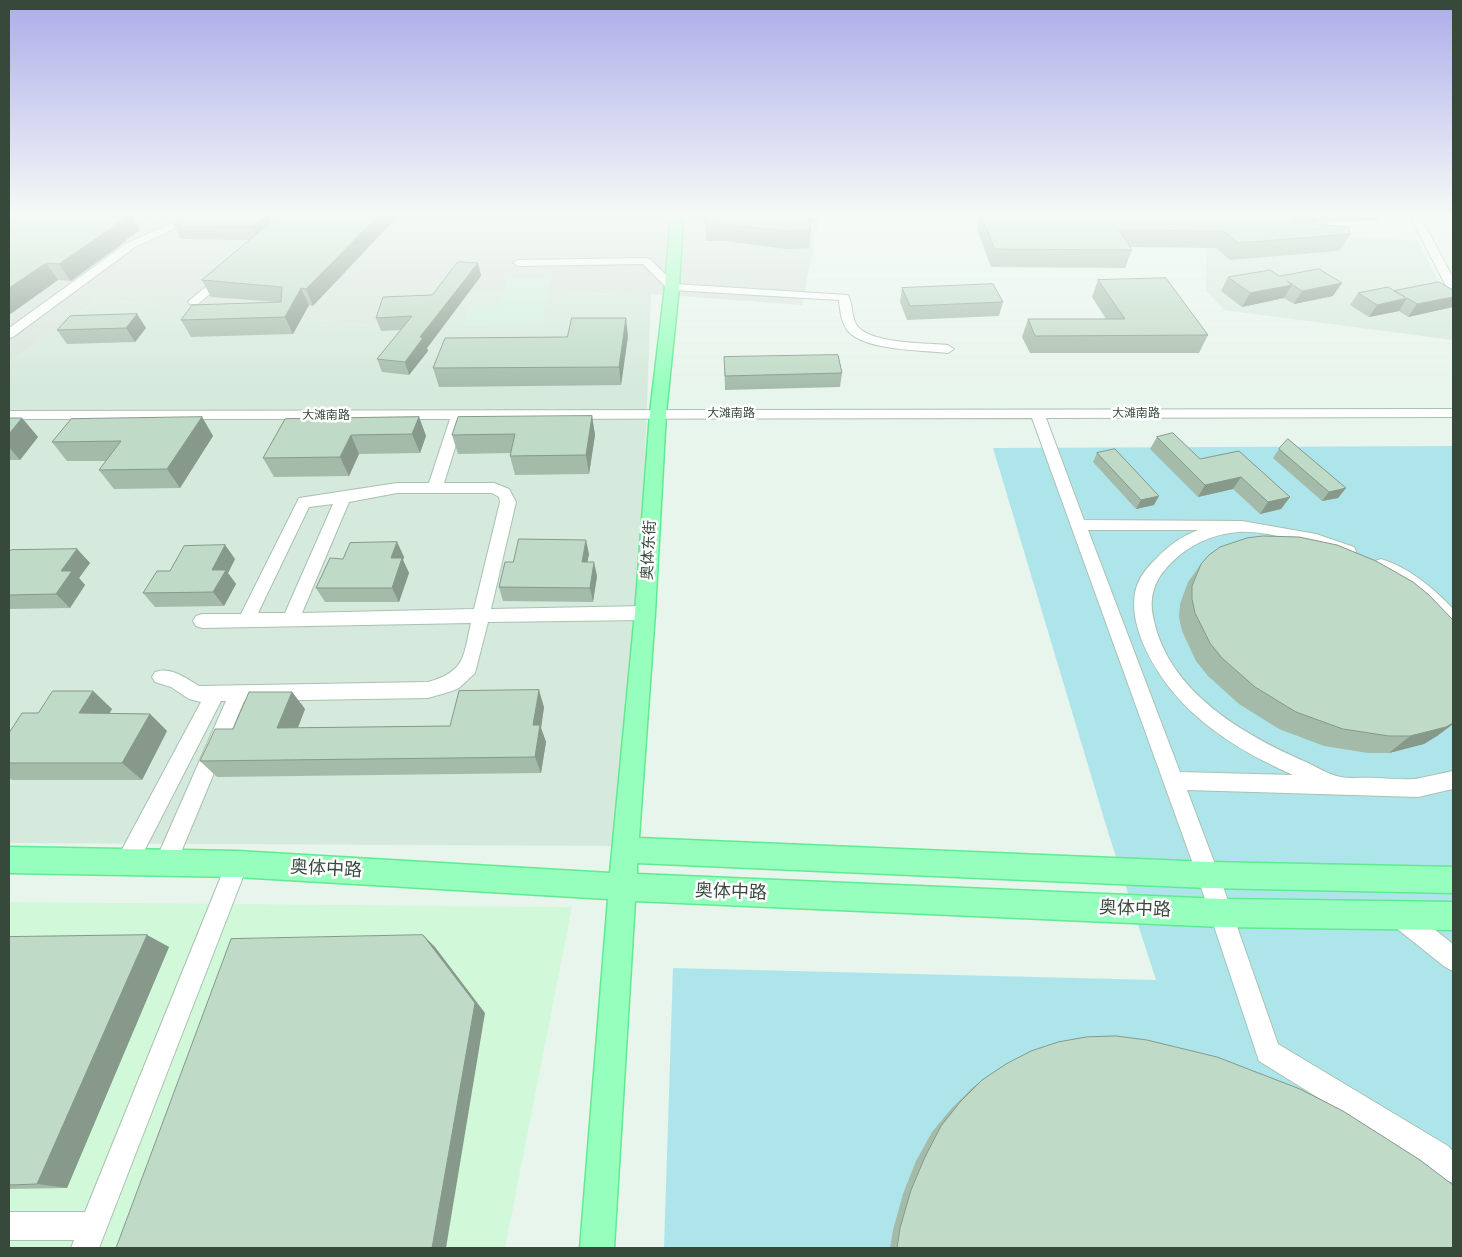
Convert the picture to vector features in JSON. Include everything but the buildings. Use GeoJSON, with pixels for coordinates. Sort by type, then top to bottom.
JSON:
{"type":"FeatureCollection","features":[{"type":"Feature","properties":{"kind":"main road","name":"奥体东街"},"geometry":{"type":"LineString","coordinates":[[597,1248],[625,850],[645,613],[658,412],[673,273]]}},
{"type":"Feature","properties":{"kind":"main road"},"geometry":{"type":"LineString","coordinates":[[625,850],[1208,875],[1453,880]]}},
{"type":"Feature","properties":{"kind":"main road","name":"奥体中路"},"geometry":{"type":"LineString","coordinates":[[9,860],[238,864],[623,887],[1222,913],[1453,916]]}},
{"type":"Feature","properties":{"kind":"street"},"geometry":{"type":"LineString","coordinates":[[9,334],[92,273]]}},
{"type":"Feature","properties":{"kind":"street"},"geometry":{"type":"LineString","coordinates":[[194,302],[229,273]]}},
{"type":"Feature","properties":{"kind":"street"},"geometry":{"type":"LineString","coordinates":[[658,273],[672,287],[844,297],[846,316],[852,329],[866,338],[888,343],[948,349]]}},
{"type":"Feature","properties":{"kind":"street"},"geometry":{"type":"LineString","coordinates":[[1445,273],[1453,288]]}},
{"type":"Feature","properties":{"kind":"street","name":"大滩南路"},"geometry":{"type":"LineString","coordinates":[[9,415],[458,415],[658,412],[1453,413]]}},
{"type":"Feature","properties":{"kind":"street"},"geometry":{"type":"LineString","coordinates":[[1037,413],[1222,913],[1268,1052],[1438,1156],[1453,1169]]}},
{"type":"Feature","properties":{"kind":"street"},"geometry":{"type":"LineString","coordinates":[[435,488],[458,415]]}},
{"type":"Feature","properties":{"kind":"street"},"geometry":{"type":"LineString","coordinates":[[161,677],[176,681],[196,694],[428,690],[452,683],[469,668],[508,497],[505,493],[494,488],[397,488],[343,498],[304,502],[246,620]]}},
{"type":"Feature","properties":{"kind":"street"},"geometry":{"type":"LineString","coordinates":[[290,620],[343,498]]}},
{"type":"Feature","properties":{"kind":"street"},"geometry":{"type":"LineString","coordinates":[[1079,525],[1242,526],[1282,531],[1336,546],[1373,561],[1407,579],[1446,612],[1453,621]]}},
{"type":"Feature","properties":{"kind":"street"},"geometry":{"type":"LineString","coordinates":[[1242,526],[1201,535],[1174,550],[1154,569],[1142,594],[1145,631],[1161,662],[1209,717],[1264,753],[1340,786]]}},
{"type":"Feature","properties":{"kind":"street"},"geometry":{"type":"LineString","coordinates":[[202,622],[645,613]]}},
{"type":"Feature","properties":{"kind":"street"},"geometry":{"type":"LineString","coordinates":[[1118,630],[1145,631]]}},
{"type":"Feature","properties":{"kind":"street"},"geometry":{"type":"LineString","coordinates":[[127,862],[215,694]]}},
{"type":"Feature","properties":{"kind":"street"},"geometry":{"type":"LineString","coordinates":[[166,862],[238,694]]}},
{"type":"Feature","properties":{"kind":"street"},"geometry":{"type":"LineString","coordinates":[[1174,781],[1418,788],[1453,780]]}},
{"type":"Feature","properties":{"kind":"street"},"geometry":{"type":"LineString","coordinates":[[9,1226],[89,1237],[238,864]]}},
{"type":"Feature","properties":{"kind":"street"},"geometry":{"type":"LineString","coordinates":[[1398,915],[1453,959]]}},
{"type":"Feature","properties":{"kind":"shaded area"},"geometry":{"type":"Polygon","coordinates":[[[9,273],[808,273],[802,305],[651,294],[469,292],[436,331],[98,299],[9,362],[9,273]]]}},
{"type":"Feature","properties":{"kind":"shaded area"},"geometry":{"type":"Polygon","coordinates":[[[1206,273],[1434,273],[1453,311],[1453,340],[1224,310],[1206,291],[1206,273]]]}},
{"type":"Feature","properties":{"kind":"shaded area"},"geometry":{"type":"Polygon","coordinates":[[[508,279],[551,279],[542,324],[463,326],[469,307],[500,306],[508,279]]]}},
{"type":"Feature","properties":{"kind":"shaded area"},"geometry":{"type":"Polygon","coordinates":[[[468,292],[651,294],[631,846],[9,843],[9,362],[98,299],[436,331],[468,292]]]}},
{"type":"Feature","properties":{"kind":"shaded area"},"geometry":{"type":"Polygon","coordinates":[[[1453,446],[1453,1248],[664,1248],[673,968],[1156,980],[1108,832],[993,448],[1453,446]]]}},
{"type":"Feature","properties":{"kind":"shaded area"},"geometry":{"type":"Polygon","coordinates":[[[9,902],[572,907],[505,1248],[9,1248],[9,902]]]}}]}
